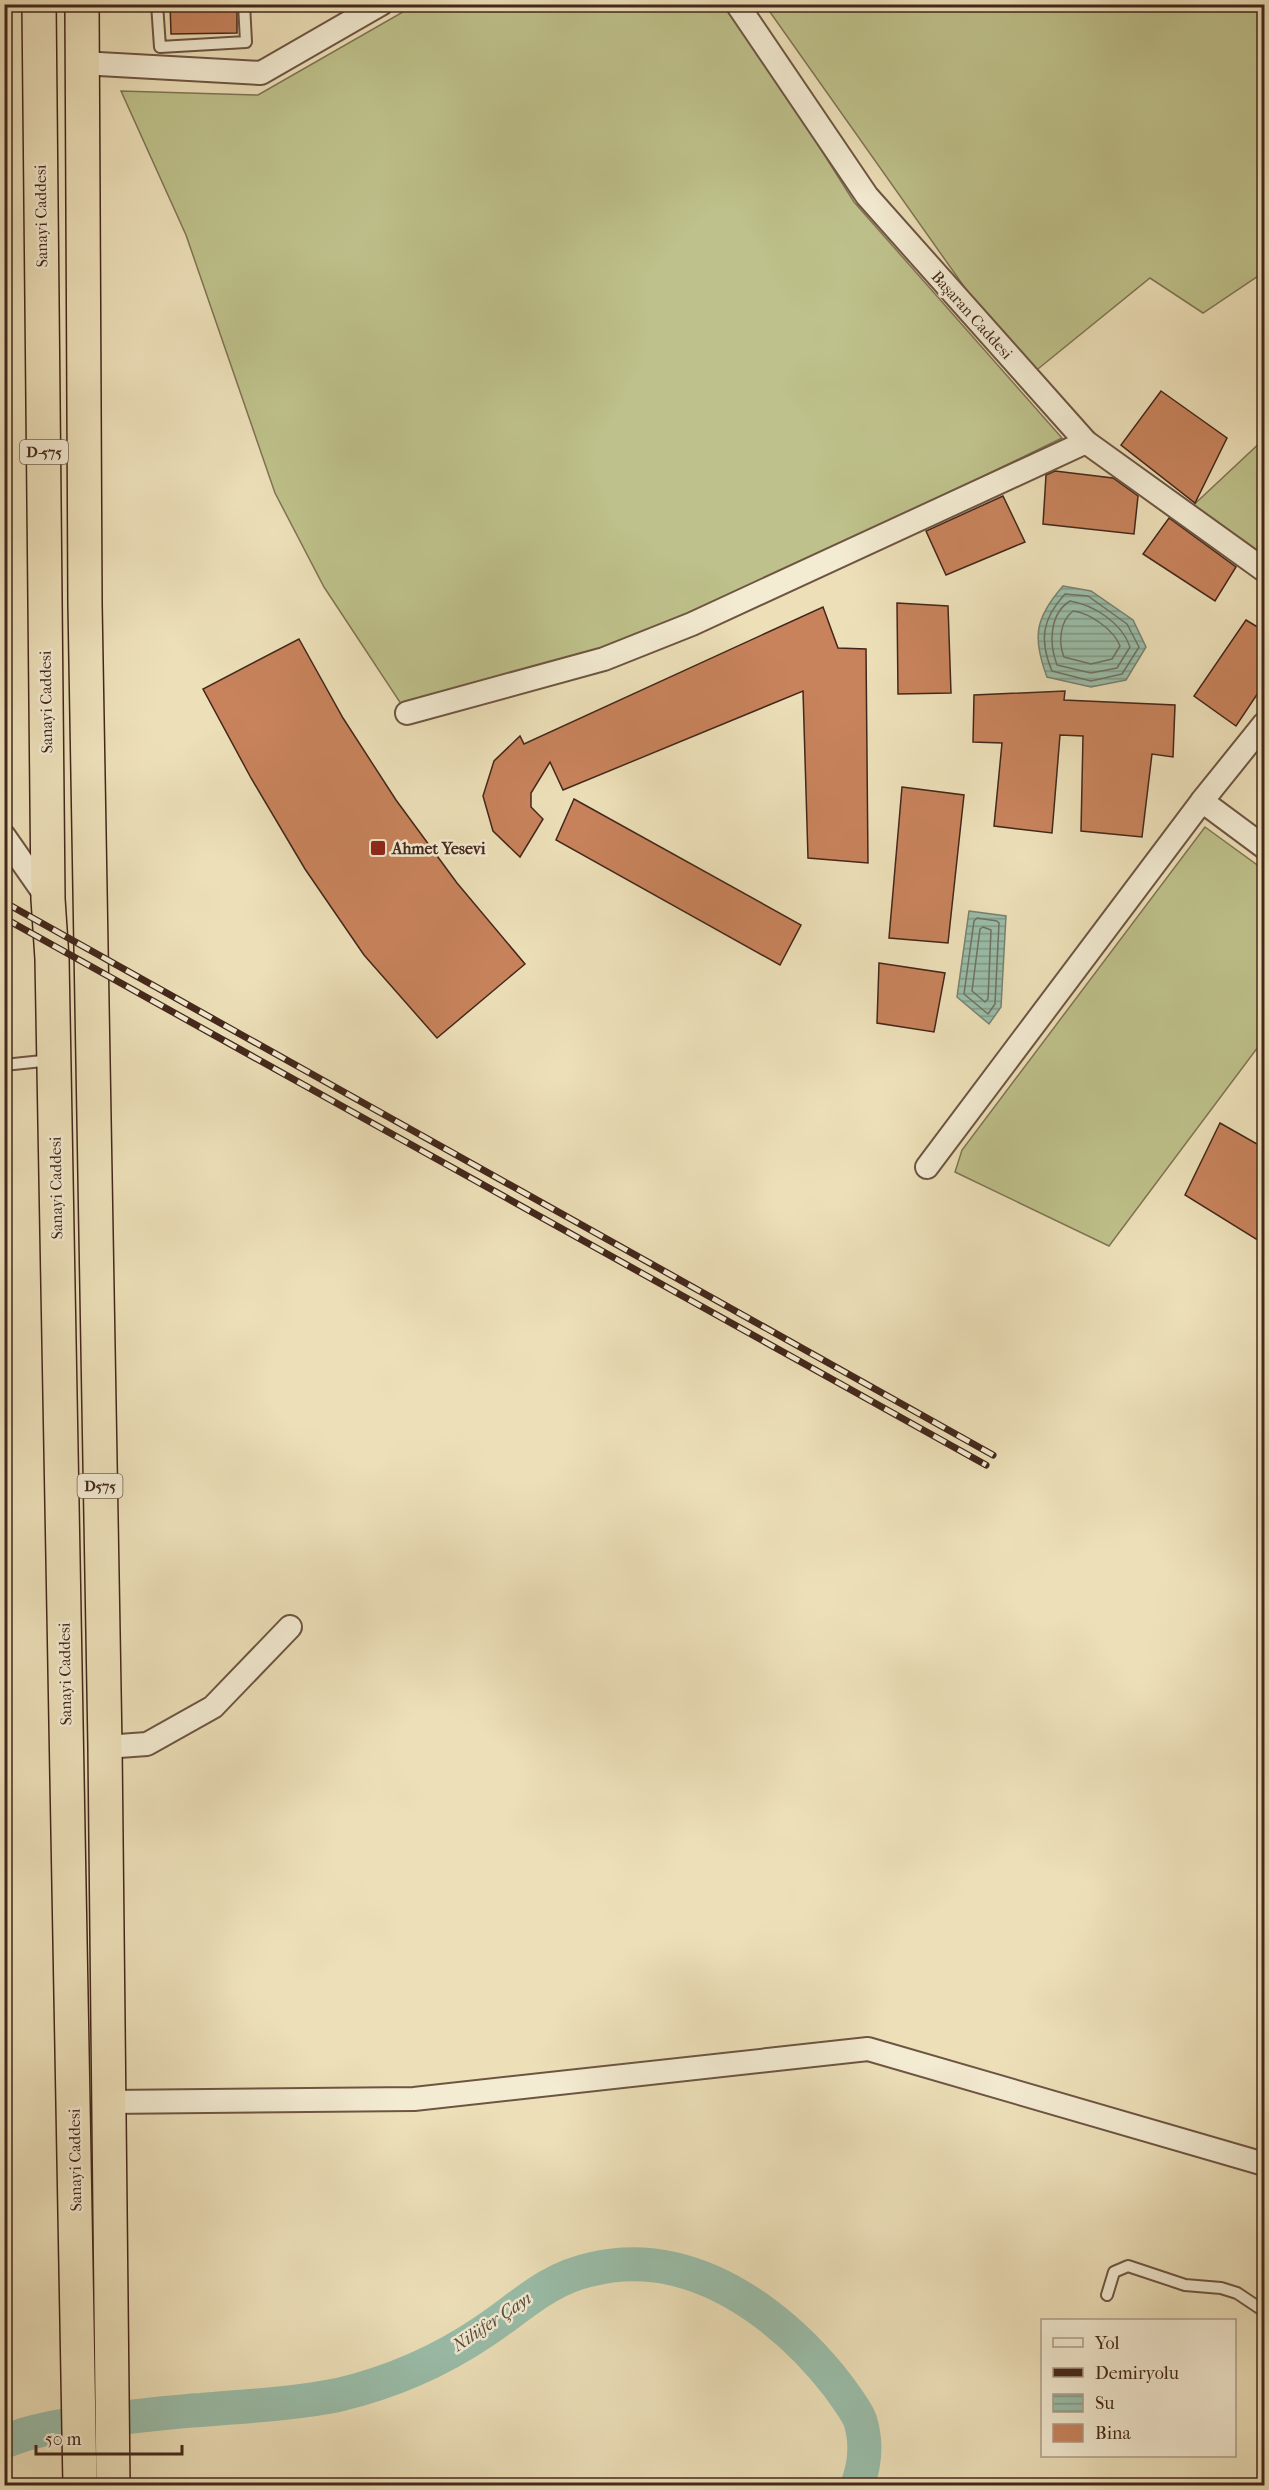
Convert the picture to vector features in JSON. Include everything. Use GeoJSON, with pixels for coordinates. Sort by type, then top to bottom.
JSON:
{"type":"FeatureCollection","features":[{"type":"Feature","properties":{"kind":"highway","name":"Sanayi Caddesi"},"geometry":{"type":"LineString","coordinates":[[39,4],[48,899],[80,2486]]}},
{"type":"Feature","properties":{"kind":"highway","name":"Sanayi Caddesi"},"geometry":{"type":"LineString","coordinates":[[85,6],[81,63],[86,604],[105,1747],[113,2484]]}},
{"type":"Feature","properties":{"kind":"street"},"geometry":{"type":"LineString","coordinates":[[81,63],[261,73],[381,4]]}},
{"type":"Feature","properties":{"kind":"street","name":"Başaran Caddesi"},"geometry":{"type":"LineString","coordinates":[[737,4],[867,196],[1086,442],[1264,570]]}},
{"type":"Feature","properties":{"kind":"street"},"geometry":{"type":"LineString","coordinates":[[407,713],[604,659],[692,624],[1086,442]]}},
{"type":"Feature","properties":{"kind":"street"},"geometry":{"type":"LineString","coordinates":[[927,1167],[1202,801],[1264,724]]}},
{"type":"Feature","properties":{"kind":"street"},"geometry":{"type":"LineString","coordinates":[[1202,801],[1264,847]]}},
{"type":"Feature","properties":{"kind":"street"},"geometry":{"type":"LineString","coordinates":[[4,836],[48,899]]}},
{"type":"Feature","properties":{"kind":"street"},"geometry":{"type":"LineString","coordinates":[[105,1747],[147,1744],[213,1707],[290,1627]]}},
{"type":"Feature","properties":{"kind":"street"},"geometry":{"type":"LineString","coordinates":[[108,2102],[414,2099],[868,2049],[1264,2164]]}},
{"type":"Feature","properties":{"kind":"lane"},"geometry":{"type":"LineString","coordinates":[[157,4],[160,47],[246,42],[244,4]]}},
{"type":"Feature","properties":{"kind":"lane"},"geometry":{"type":"LineString","coordinates":[[4,1065],[53,1060]]}},
{"type":"Feature","properties":{"kind":"lane"},"geometry":{"type":"LineString","coordinates":[[1107,2295],[1114,2272],[1128,2266],[1185,2285],[1221,2288],[1237,2293],[1264,2311]]}},
{"type":"Feature","properties":{"kind":"shaded area"},"geometry":{"type":"Polygon","coordinates":[[[415,5],[730,5],[854,202],[1062,438],[617,654],[407,713],[324,587],[275,493],[186,235],[121,91],[258,95],[415,5]]]}},
{"type":"Feature","properties":{"kind":"shaded area"},"geometry":{"type":"Polygon","coordinates":[[[765,5],[1264,5],[1264,272],[1203,313],[1150,278],[1028,377],[765,5]]]}},
{"type":"Feature","properties":{"kind":"shaded area"},"geometry":{"type":"Polygon","coordinates":[[[1264,439],[1264,556],[1185,513],[1264,439]]]}},
{"type":"Feature","properties":{"kind":"shaded area"},"geometry":{"type":"Polygon","coordinates":[[[1205,827],[1264,870],[1264,1039],[1109,1246],[955,1172],[962,1150],[1205,827]]]}},
{"type":"Feature","properties":{"kind":"water"},"geometry":{"type":"Polygon","coordinates":[[[1063,586],[1091,591],[1133,620],[1146,647],[1126,680],[1091,687],[1047,677],[1039,650],[1039,628],[1047,608],[1063,586]]]}},
{"type":"Feature","properties":{"kind":"water"},"geometry":{"type":"Polygon","coordinates":[[[969,911],[1006,916],[1001,1007],[989,1024],[957,997],[969,911]]]}},
{"type":"Feature","properties":{"kind":"building"},"geometry":{"type":"Polygon","coordinates":[[[170,4],[237,4],[237,33],[171,34],[170,4]]]}},
{"type":"Feature","properties":{"kind":"building"},"geometry":{"type":"Polygon","coordinates":[[[1161,391],[1227,438],[1195,503],[1121,445],[1161,391]]]}},
{"type":"Feature","properties":{"kind":"building"},"geometry":{"type":"Polygon","coordinates":[[[1055,471],[1113,478],[1138,496],[1134,534],[1043,524],[1046,475],[1055,471]]]}},
{"type":"Feature","properties":{"kind":"building"},"geometry":{"type":"Polygon","coordinates":[[[1003,496],[1025,542],[946,575],[926,531],[1003,496]]]}},
{"type":"Feature","properties":{"kind":"building"},"geometry":{"type":"Polygon","coordinates":[[[1169,518],[1236,567],[1215,601],[1143,554],[1169,518]]]}},
{"type":"Feature","properties":{"kind":"building"},"geometry":{"type":"Polygon","coordinates":[[[897,603],[948,606],[951,693],[898,694],[897,603]]]}},
{"type":"Feature","properties":{"kind":"building"},"geometry":{"type":"Polygon","coordinates":[[[823,607],[838,648],[866,649],[868,863],[808,858],[803,691],[563,790],[550,762],[531,793],[531,807],[543,819],[520,857],[493,831],[483,796],[494,761],[520,736],[524,744],[823,607]]]}},
{"type":"Feature","properties":{"kind":"building"},"geometry":{"type":"Polygon","coordinates":[[[1246,620],[1264,631],[1264,684],[1236,726],[1194,696],[1246,620]]]}},
{"type":"Feature","properties":{"kind":"building"},"geometry":{"type":"Polygon","coordinates":[[[299,639],[343,718],[396,800],[457,883],[525,964],[437,1038],[364,955],[305,869],[251,778],[203,689],[299,639]]]}},
{"type":"Feature","properties":{"kind":"building"},"geometry":{"type":"Polygon","coordinates":[[[1065,691],[1064,700],[1175,705],[1173,757],[1152,754],[1142,837],[1081,831],[1083,736],[1060,735],[1052,833],[994,826],[1002,743],[973,742],[974,695],[1065,691]]]}},
{"type":"Feature","properties":{"kind":"building"},"geometry":{"type":"Polygon","coordinates":[[[902,787],[964,795],[948,943],[889,938],[902,787]]]}},
{"type":"Feature","properties":{"kind":"building"},"geometry":{"type":"Polygon","coordinates":[[[574,799],[801,925],[780,965],[556,840],[574,799]]]}},
{"type":"Feature","properties":{"kind":"building"},"geometry":{"type":"Polygon","coordinates":[[[879,963],[945,973],[934,1032],[877,1023],[879,963]]]}},
{"type":"Feature","properties":{"kind":"building"},"geometry":{"type":"Polygon","coordinates":[[[1220,1123],[1264,1148],[1264,1244],[1185,1195],[1220,1123]]]}},
{"type":"Feature","properties":{"kind":"waterway","name":"Nilüfer Çayı"},"geometry":{"type":"LineString","coordinates":[[4,2442],[41,2430],[79,2424],[164,2413],[287,2403],[357,2390],[414,2370],[467,2343],[535,2295],[561,2280],[603,2267],[644,2265],[674,2269],[721,2286],[765,2314],[805,2348],[838,2386],[860,2420],[864,2437],[864,2453],[857,2486]]}},
{"type":"Feature","properties":{"kind":"railway"},"geometry":{"type":"LineString","coordinates":[[4,902],[993,1455]]}},
{"type":"Feature","properties":{"kind":"railway"},"geometry":{"type":"LineString","coordinates":[[4,918],[986,1465]]}},
{"type":"Feature","properties":{"kind":"place","name":"Ahmet Yesevi"},"geometry":{"type":"Point","coordinates":[378,848]}}]}
